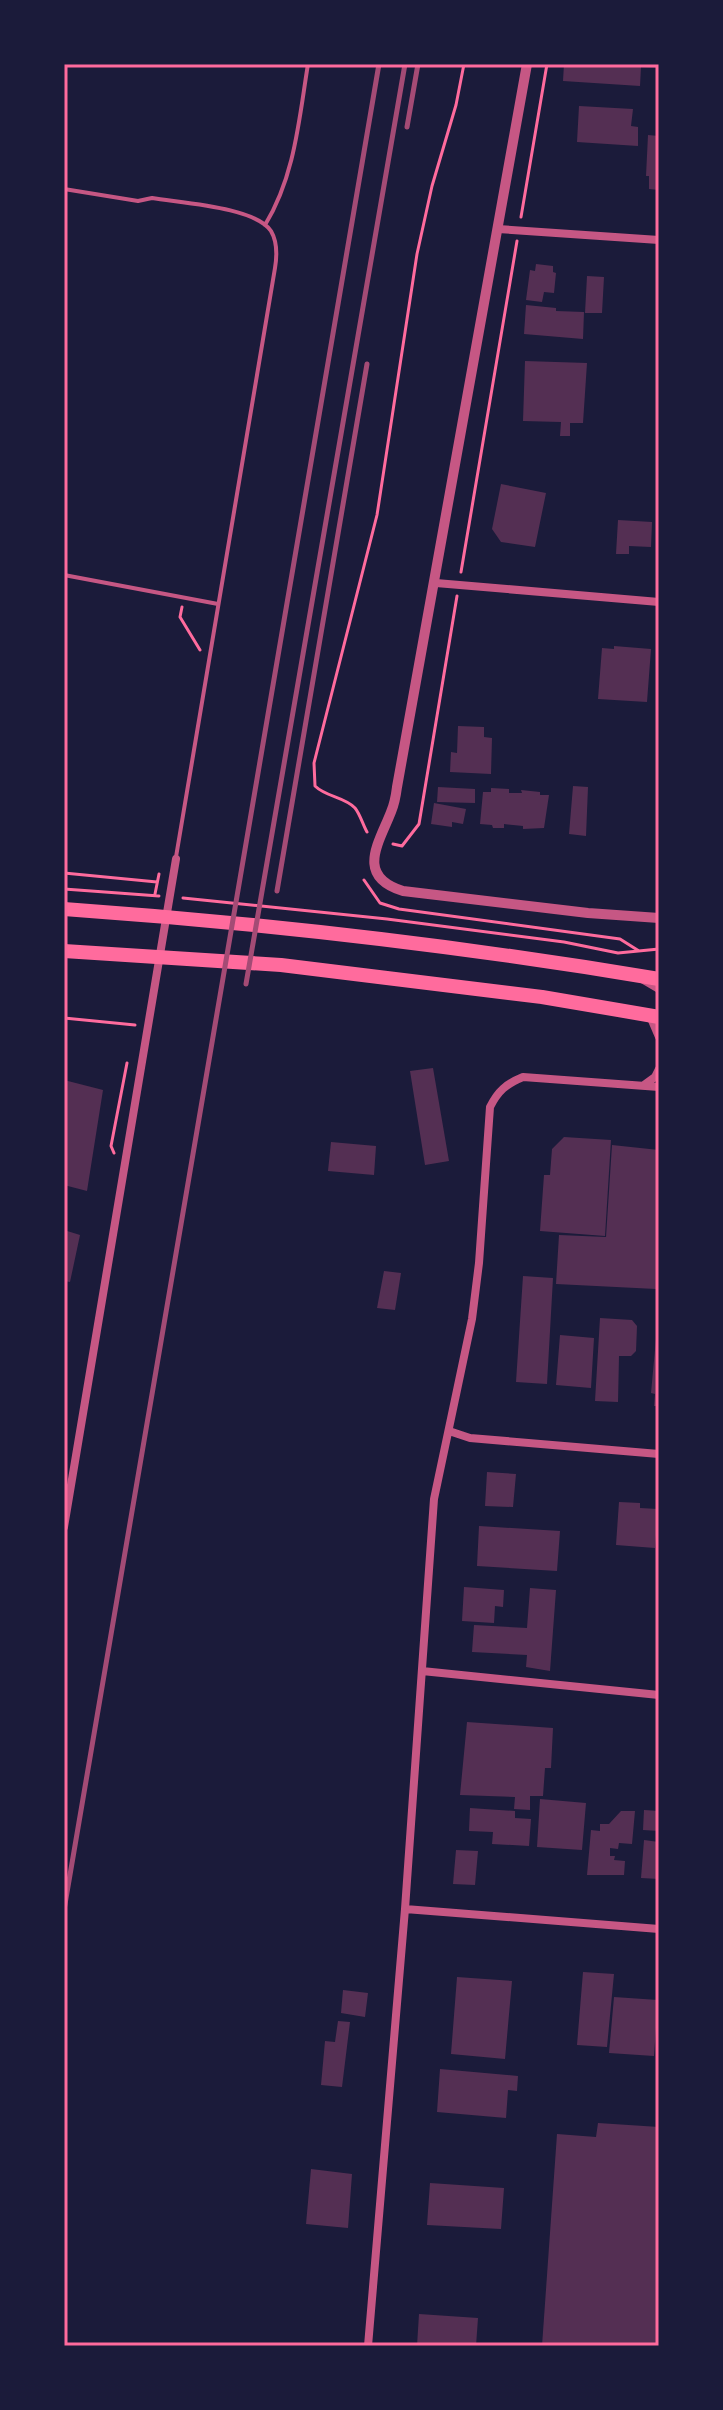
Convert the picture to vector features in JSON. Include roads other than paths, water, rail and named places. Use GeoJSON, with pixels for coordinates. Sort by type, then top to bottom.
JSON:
{"type":"FeatureCollection","features":[{"type":"Feature","properties":{"kind":"main road"},"geometry":{"type":"LineString","coordinates":[[64,909],[473,949],[659,979]]}},
{"type":"Feature","properties":{"kind":"main road"},"geometry":{"type":"LineString","coordinates":[[64,951],[281,965],[542,997],[654,1016]]}},
{"type":"Feature","properties":{"kind":"street"},"geometry":{"type":"LineString","coordinates":[[527,64],[436,583],[392,812],[373,840],[375,867],[387,885],[403,891],[588,913],[659,918]]}},
{"type":"Feature","properties":{"kind":"street"},"geometry":{"type":"LineString","coordinates":[[498,229],[659,240]]}},
{"type":"Feature","properties":{"kind":"street"},"geometry":{"type":"LineString","coordinates":[[436,583],[659,602]]}},
{"type":"Feature","properties":{"kind":"street"},"geometry":{"type":"LineString","coordinates":[[64,1527],[176,859]]}},
{"type":"Feature","properties":{"kind":"street"},"geometry":{"type":"LineString","coordinates":[[634,975],[659,989]]}},
{"type":"Feature","properties":{"kind":"street"},"geometry":{"type":"LineString","coordinates":[[654,1016],[659,1037]]}},
{"type":"Feature","properties":{"kind":"street"},"geometry":{"type":"LineString","coordinates":[[644,1085],[655,1077],[659,1069]]}},
{"type":"Feature","properties":{"kind":"street"},"geometry":{"type":"LineString","coordinates":[[368,2346],[405,1909],[434,1499],[472,1319],[479,1263],[487,1120],[496,1095],[506,1083],[523,1077],[659,1087]]}},
{"type":"Feature","properties":{"kind":"street"},"geometry":{"type":"LineString","coordinates":[[449,1431],[470,1438],[659,1454]]}},
{"type":"Feature","properties":{"kind":"street"},"geometry":{"type":"LineString","coordinates":[[422,1671],[659,1695]]}},
{"type":"Feature","properties":{"kind":"street"},"geometry":{"type":"LineString","coordinates":[[405,1909],[659,1929]]}},
{"type":"Feature","properties":{"kind":"lane"},"geometry":{"type":"LineString","coordinates":[[265,225],[276,208],[288,177],[308,64]]}},
{"type":"Feature","properties":{"kind":"lane"},"geometry":{"type":"LineString","coordinates":[[64,189],[138,201],[152,198],[244,214],[265,225],[275,239],[277,254],[176,859]]}},
{"type":"Feature","properties":{"kind":"lane"},"geometry":{"type":"LineString","coordinates":[[64,575],[218,604]]}},
{"type":"Feature","properties":{"kind":"railway"},"geometry":{"type":"LineString","coordinates":[[64,1910],[379,64]]}},
{"type":"Feature","properties":{"kind":"railway"},"geometry":{"type":"LineString","coordinates":[[246,984],[405,64]]}},
{"type":"Feature","properties":{"kind":"railway"},"geometry":{"type":"LineString","coordinates":[[407,127],[418,64]]}},
{"type":"Feature","properties":{"kind":"railway"},"geometry":{"type":"LineString","coordinates":[[277,891],[367,364]]}}]}
